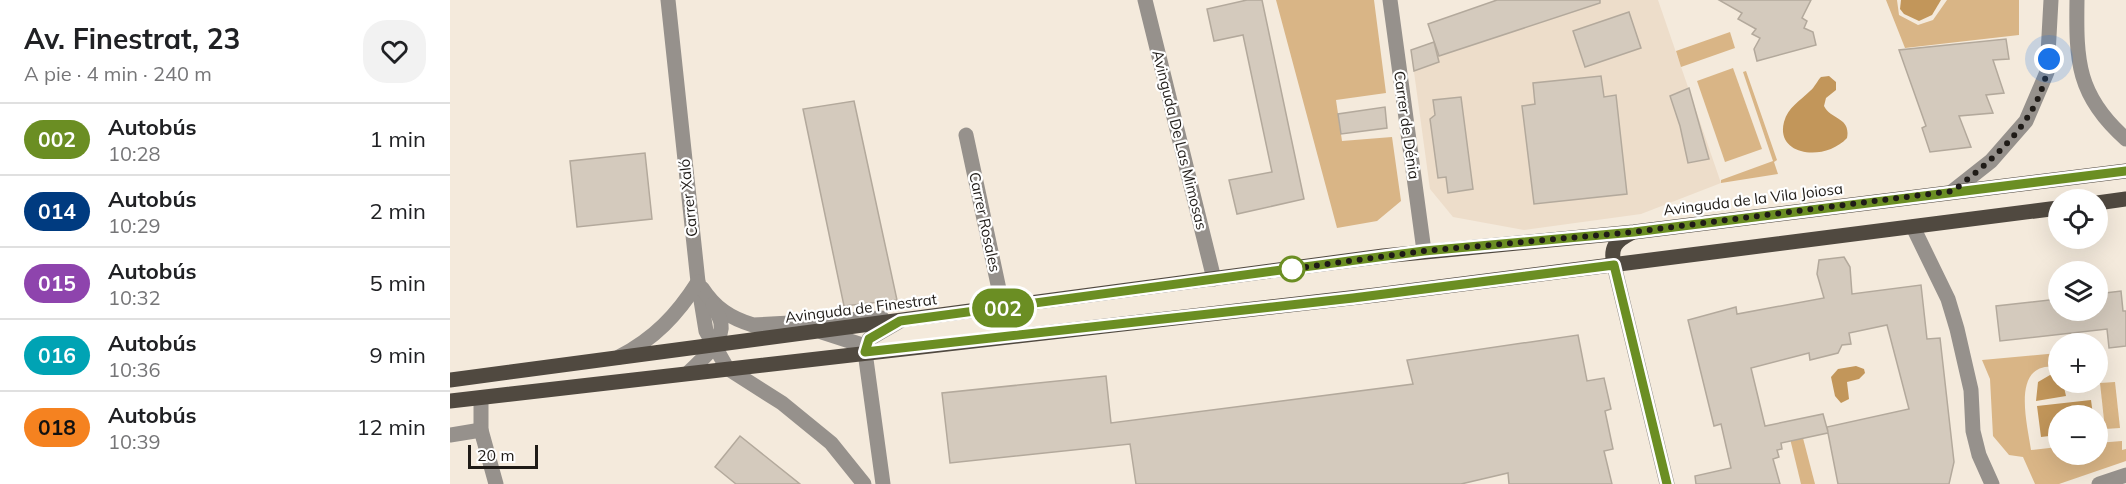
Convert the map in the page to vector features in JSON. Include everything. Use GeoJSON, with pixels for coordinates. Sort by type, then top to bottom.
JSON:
{"type":"FeatureCollection","features":[{"type":"Feature","properties":{"kind":"main road","name":"Avinguda de la Vila Joiosa"},"geometry":{"type":"LineString","coordinates":[[1383,256],[1634,232],[2126,171]]}},
{"type":"Feature","properties":{"kind":"main road"},"geometry":{"type":"LineString","coordinates":[[2108,201],[2126,199]]}},
{"type":"Feature","properties":{"kind":"main road"},"geometry":{"type":"LineString","coordinates":[[450,401],[1382,294],[1613,259],[1913,227],[2048,209]]}},
{"type":"Feature","properties":{"kind":"main road"},"geometry":{"type":"LineString","coordinates":[[1613,259],[1620,238],[1634,232]]}},
{"type":"Feature","properties":{"kind":"main road"},"geometry":{"type":"LineString","coordinates":[[1576,237],[1599,244],[1613,259]]}},
{"type":"Feature","properties":{"kind":"main road","name":"Avinguda de Finestrat"},"geometry":{"type":"LineString","coordinates":[[450,380],[1383,256]]}},
{"type":"Feature","properties":{"kind":"street","name":"Carrer Xaló"},"geometry":{"type":"LineString","coordinates":[[668,0],[698,282],[706,331],[727,368]]}},
{"type":"Feature","properties":{"kind":"street","name":"Avinguda De Las Mimosas"},"geometry":{"type":"LineString","coordinates":[[1145,0],[1214,279]]}},
{"type":"Feature","properties":{"kind":"street","name":"Carrer de Dénia"},"geometry":{"type":"LineString","coordinates":[[1390,0],[1424,251]]}},
{"type":"Feature","properties":{"kind":"street"},"geometry":{"type":"LineString","coordinates":[[1953,191],[1991,161],[2026,121],[2047,72],[2051,0]]}},
{"type":"Feature","properties":{"kind":"street"},"geometry":{"type":"LineString","coordinates":[[2076,0],[2078,63],[2085,86],[2111,126],[2126,140]]}},
{"type":"Feature","properties":{"kind":"street","name":"Carrer Rosales"},"geometry":{"type":"LineString","coordinates":[[966,135],[1003,308]]}},
{"type":"Feature","properties":{"kind":"street"},"geometry":{"type":"LineString","coordinates":[[1913,227],[1948,299],[1957,328],[1971,390],[1973,431],[1979,455],[1992,484]]}},
{"type":"Feature","properties":{"kind":"street"},"geometry":{"type":"LineString","coordinates":[[1613,259],[1667,484]]}},
{"type":"Feature","properties":{"kind":"street"},"geometry":{"type":"LineString","coordinates":[[616,358],[637,348],[665,326],[684,304],[698,282],[713,304],[721,323],[713,346],[689,372]]}},
{"type":"Feature","properties":{"kind":"street"},"geometry":{"type":"LineString","coordinates":[[713,304],[736,320],[753,325],[869,317],[900,321]]}},
{"type":"Feature","properties":{"kind":"street","name":"Avinguda de Finestrat"},"geometry":{"type":"LineString","coordinates":[[865,352],[869,339],[900,321]]}},
{"type":"Feature","properties":{"kind":"street","name":"Avinguda de Finestrat"},"geometry":{"type":"LineString","coordinates":[[822,332],[859,344],[865,352]]}},
{"type":"Feature","properties":{"kind":"street"},"geometry":{"type":"LineString","coordinates":[[865,352],[883,484]]}},
{"type":"Feature","properties":{"kind":"street"},"geometry":{"type":"LineString","coordinates":[[727,368],[782,403],[831,443],[864,484]]}},
{"type":"Feature","properties":{"kind":"street"},"geometry":{"type":"LineString","coordinates":[[481,398],[481,430],[496,484]]}},
{"type":"Feature","properties":{"kind":"street"},"geometry":{"type":"LineString","coordinates":[[450,435],[481,430]]}},
{"type":"Feature","properties":{"kind":"street"},"geometry":{"type":"LineString","coordinates":[[2099,484],[2126,475]]}},
{"type":"Feature","properties":{"kind":"shaded area"},"geometry":{"type":"Polygon","coordinates":[[[1276,0],[1374,0],[1386,93],[1336,100],[1342,141],[1392,137],[1401,201],[1377,221],[1337,228],[1276,0]]]}},
{"type":"Feature","properties":{"kind":"shaded area"},"geometry":{"type":"Polygon","coordinates":[[[1554,0],[1658,0],[1721,183],[1641,214],[1524,230],[1453,217],[1430,189],[1411,50],[1554,0]]]}},
{"type":"Feature","properties":{"kind":"shaded area"},"geometry":{"type":"Polygon","coordinates":[[[1886,0],[1897,0],[1899,15],[1918,25],[1933,20],[1947,0],[2019,0],[2019,35],[1905,48],[1886,0]]]}},
{"type":"Feature","properties":{"kind":"shaded area"},"geometry":{"type":"Polygon","coordinates":[[[1901,0],[1941,0],[1932,15],[1919,21],[1904,14],[1900,9],[1901,0]]]}},
{"type":"Feature","properties":{"kind":"shaded area"},"geometry":{"type":"Polygon","coordinates":[[[1730,32],[1735,48],[1681,67],[1676,51],[1730,32]]]}},
{"type":"Feature","properties":{"kind":"shaded area"},"geometry":{"type":"Polygon","coordinates":[[[1733,68],[1762,149],[1725,162],[1697,81],[1733,68]]]}},
{"type":"Feature","properties":{"kind":"shaded area"},"geometry":{"type":"Polygon","coordinates":[[[1746,71],[1777,160],[1774,162],[1778,174],[1721,183],[1721,180],[1773,161],[1743,72],[1746,71]]]}},
{"type":"Feature","properties":{"kind":"shaded area"},"geometry":{"type":"Polygon","coordinates":[[[1829,76],[1836,82],[1836,90],[1826,98],[1824,106],[1846,126],[1847,138],[1838,146],[1827,150],[1804,152],[1794,148],[1787,142],[1783,133],[1786,117],[1791,108],[1812,89],[1821,77],[1829,76]]]}},
{"type":"Feature","properties":{"kind":"shaded area"},"geometry":{"type":"Polygon","coordinates":[[[2048,354],[2048,367],[2043,367],[2033,373],[2027,383],[2025,410],[2031,450],[2048,448],[2048,465],[2108,465],[2108,442],[2122,441],[2122,450],[2126,449],[2126,461],[2059,484],[2035,484],[2023,457],[2009,455],[1993,436],[1990,379],[1982,360],[2048,354]]]}},
{"type":"Feature","properties":{"kind":"shaded area"},"geometry":{"type":"Polygon","coordinates":[[[1856,366],[1864,369],[1865,373],[1859,379],[1847,382],[1849,399],[1841,403],[1835,396],[1831,377],[1838,369],[1856,366]]]}},
{"type":"Feature","properties":{"kind":"shaded area"},"geometry":{"type":"Polygon","coordinates":[[[2048,376],[2048,393],[2065,393],[2066,396],[2036,401],[2038,382],[2048,376]]]}},
{"type":"Feature","properties":{"kind":"shaded area"},"geometry":{"type":"Polygon","coordinates":[[[2108,382],[2115,382],[2120,428],[2108,429],[2108,405],[2102,405],[2101,393],[2108,393],[2108,382]]]}},
{"type":"Feature","properties":{"kind":"shaded area"},"geometry":{"type":"Polygon","coordinates":[[[2091,400],[2092,405],[2048,405],[2048,436],[2041,437],[2037,406],[2091,400]]]}},
{"type":"Feature","properties":{"kind":"shaded area"},"geometry":{"type":"Polygon","coordinates":[[[1798,419],[1815,484],[1801,484],[1786,422],[1798,419]]]}},
{"type":"Feature","properties":{"kind":"building"},"geometry":{"type":"Polygon","coordinates":[[[1247,0],[1262,0],[1304,199],[1237,214],[1229,180],[1272,172],[1243,35],[1214,41],[1207,9],[1247,0]]]}},
{"type":"Feature","properties":{"kind":"building"},"geometry":{"type":"Polygon","coordinates":[[[1497,0],[1600,0],[1600,3],[1439,56],[1428,24],[1497,0]]]}},
{"type":"Feature","properties":{"kind":"building"},"geometry":{"type":"Polygon","coordinates":[[[1719,0],[1811,0],[1802,18],[1807,21],[1804,28],[1813,32],[1816,45],[1757,61],[1754,49],[1760,38],[1752,34],[1756,29],[1738,19],[1742,13],[1719,0]]]}},
{"type":"Feature","properties":{"kind":"building"},"geometry":{"type":"Polygon","coordinates":[[[1629,12],[1641,48],[1585,67],[1573,31],[1629,12]]]}},
{"type":"Feature","properties":{"kind":"building"},"geometry":{"type":"Polygon","coordinates":[[[2006,39],[2009,59],[1993,60],[2004,93],[1986,95],[1993,113],[1959,116],[1971,147],[1930,152],[1922,128],[1926,126],[1899,50],[2006,39]]]}},
{"type":"Feature","properties":{"kind":"building"},"geometry":{"type":"Polygon","coordinates":[[[1434,42],[1439,62],[1414,71],[1411,50],[1434,42]]]}},
{"type":"Feature","properties":{"kind":"building"},"geometry":{"type":"Polygon","coordinates":[[[1601,76],[1604,97],[1616,95],[1627,194],[1534,204],[1522,106],[1535,104],[1533,83],[1601,76]]]}},
{"type":"Feature","properties":{"kind":"building"},"geometry":{"type":"Polygon","coordinates":[[[1689,88],[1709,159],[1688,163],[1680,126],[1670,96],[1689,88]]]}},
{"type":"Feature","properties":{"kind":"building"},"geometry":{"type":"Polygon","coordinates":[[[1461,97],[1473,189],[1448,193],[1446,177],[1438,178],[1430,119],[1435,115],[1433,100],[1461,97]]]}},
{"type":"Feature","properties":{"kind":"building"},"geometry":{"type":"Polygon","coordinates":[[[854,101],[897,300],[844,306],[803,109],[854,101]]]}},
{"type":"Feature","properties":{"kind":"building"},"geometry":{"type":"Polygon","coordinates":[[[1385,107],[1387,128],[1341,134],[1338,114],[1385,107]]]}},
{"type":"Feature","properties":{"kind":"building"},"geometry":{"type":"Polygon","coordinates":[[[645,153],[652,219],[577,227],[570,161],[645,153]]]}},
{"type":"Feature","properties":{"kind":"building"},"geometry":{"type":"Polygon","coordinates":[[[1844,257],[1850,267],[1852,294],[1921,285],[1927,339],[1940,338],[1954,462],[1949,484],[1838,484],[1828,433],[1781,443],[1782,449],[1777,450],[1779,457],[1773,459],[1780,484],[1696,484],[1695,476],[1731,468],[1721,424],[1714,426],[1688,320],[1736,307],[1737,314],[1824,298],[1817,274],[1819,260],[1844,257]],[[1887,325],[1849,333],[1851,344],[1842,345],[1838,353],[1810,360],[1809,353],[1751,368],[1765,426],[1823,414],[1828,432],[1827,427],[1909,409],[1887,325]]]}},
{"type":"Feature","properties":{"kind":"building"},"geometry":{"type":"Polygon","coordinates":[[[2121,291],[2123,311],[2126,311],[2126,346],[2109,348],[2107,329],[2048,333],[2048,336],[2000,341],[1996,306],[2048,300],[2048,321],[2108,321],[2108,293],[2121,291]]]}},
{"type":"Feature","properties":{"kind":"building"},"geometry":{"type":"Polygon","coordinates":[[[1578,335],[1587,381],[1604,378],[1611,409],[1605,411],[1613,449],[1604,451],[1612,484],[1509,484],[1508,473],[1461,484],[1136,484],[1130,444],[950,463],[942,393],[1106,376],[1111,423],[1413,384],[1407,360],[1578,335]]]}},
{"type":"Feature","properties":{"kind":"building"},"geometry":{"type":"Polygon","coordinates":[[[740,436],[800,484],[736,484],[715,467],[740,436]]]}},
{"type":"Feature","properties":{"kind":"bus line","name":"002"},"geometry":{"type":"LineString","coordinates":[[1667,484],[1614,265],[1353,298],[865,352],[869,339],[900,321],[1383,256],[1634,232],[2126,171]]}},
{"type":"Feature","properties":{"kind":"route"},"geometry":{"type":"LineString","coordinates":[[1292,269],[1283,270],[1424,251],[1634,232],[1953,191],[1991,161],[2026,121],[2047,72],[2049,59]]}}]}
